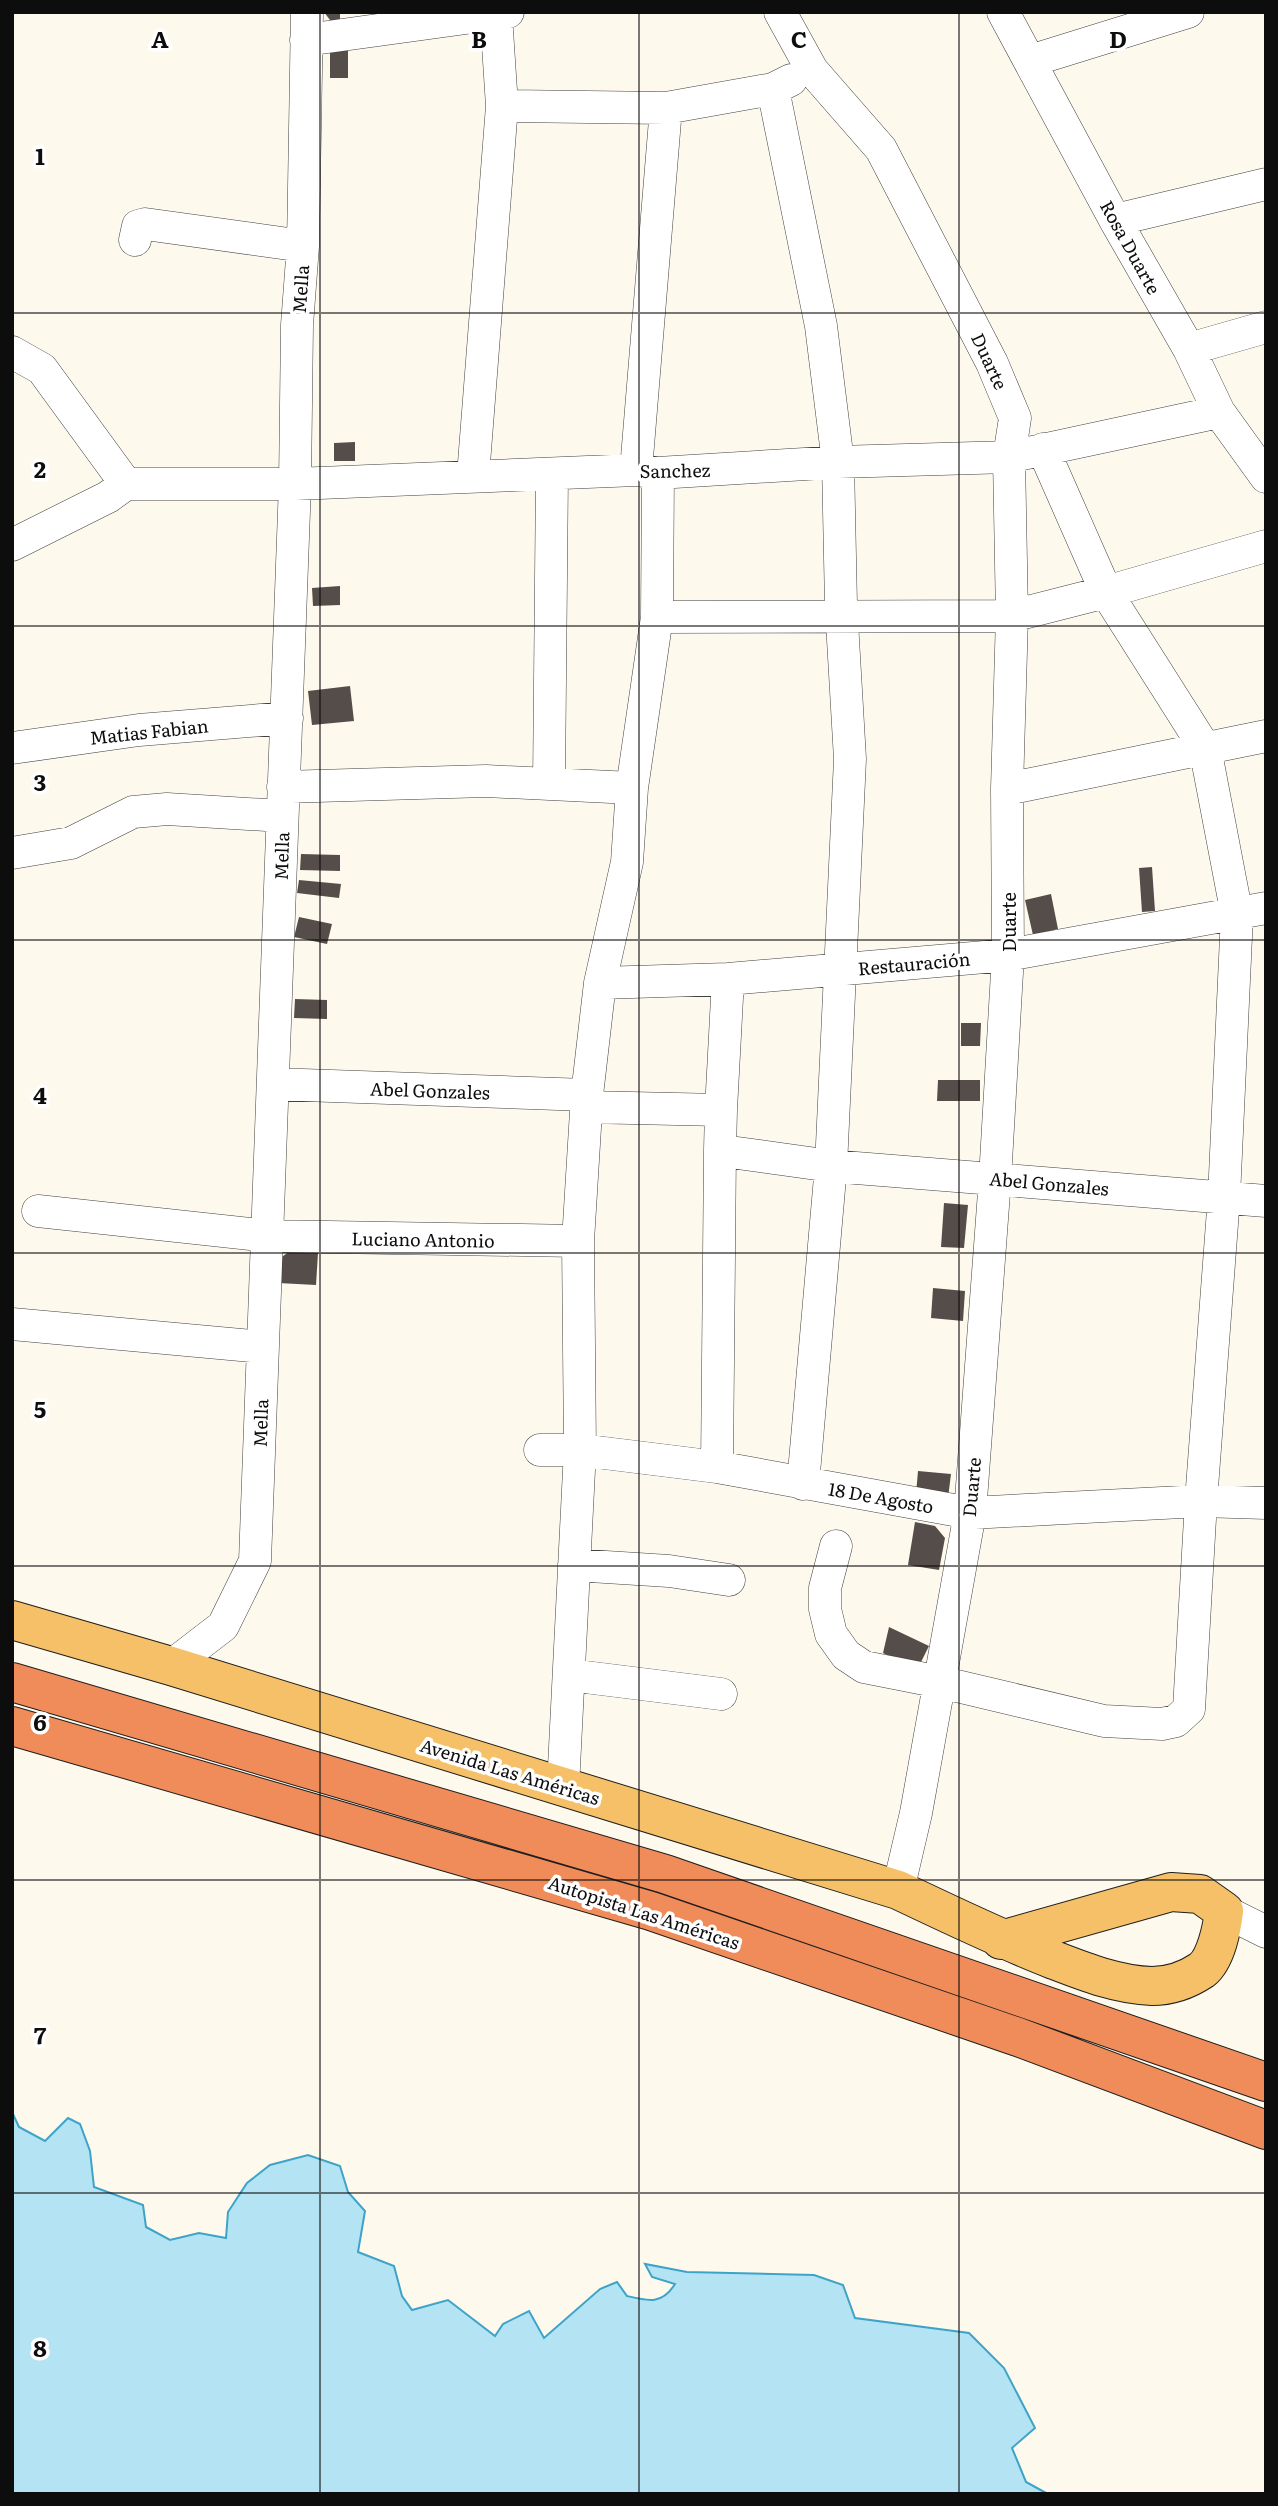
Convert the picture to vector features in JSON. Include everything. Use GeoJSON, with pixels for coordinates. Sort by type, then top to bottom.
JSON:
{"type":"FeatureCollection","features":[{"type":"Feature","properties":{"kind":"highway"},"geometry":{"type":"LineString","coordinates":[[12,1682],[665,1874],[1266,2081]]}},
{"type":"Feature","properties":{"kind":"highway","name":"Autopista Las Américas"},"geometry":{"type":"LineString","coordinates":[[12,1726],[650,1911],[1018,2037],[1266,2130]]}},
{"type":"Feature","properties":{"kind":"main road","name":"Avenida Las Américas"},"geometry":{"type":"LineString","coordinates":[[12,1620],[898,1889],[1001,1940],[1082,1971],[1127,1984],[1154,1986],[1177,1983],[1204,1968],[1220,1938],[1224,1911]]}},
{"type":"Feature","properties":{"kind":"main road"},"geometry":{"type":"LineString","coordinates":[[1001,1940],[1171,1892],[1200,1894],[1224,1911]]}},
{"type":"Feature","properties":{"kind":"street","name":"Duarte"},"geometry":{"type":"LineString","coordinates":[[780,12],[811,69],[881,149],[970,319],[1015,418],[1009,457],[1012,616],[1007,789],[1009,955],[970,1513],[916,1813],[898,1889]]}},
{"type":"Feature","properties":{"kind":"street","name":"Rosa Duarte"},"geometry":{"type":"LineString","coordinates":[[1003,12],[1115,220],[1189,349],[1219,412],[1266,477]]}},
{"type":"Feature","properties":{"kind":"street"},"geometry":{"type":"LineString","coordinates":[[1030,61],[1188,12]]}},
{"type":"Feature","properties":{"kind":"street"},"geometry":{"type":"LineString","coordinates":[[306,26],[502,13],[502,106],[473,476]]}},
{"type":"Feature","properties":{"kind":"street","name":"Mella"},"geometry":{"type":"LineString","coordinates":[[171,1667],[223,1626],[255,1560],[295,484],[297,325],[303,246],[306,26]]}},
{"type":"Feature","properties":{"kind":"street"},"geometry":{"type":"LineString","coordinates":[[502,106],[666,108],[773,89],[811,69]]}},
{"type":"Feature","properties":{"kind":"street"},"geometry":{"type":"LineString","coordinates":[[773,89],[821,326],[838,462],[841,618],[850,759],[831,1166],[803,1484]]}},
{"type":"Feature","properties":{"kind":"street"},"geometry":{"type":"LineString","coordinates":[[563,1787],[580,1450],[578,1241],[587,1101],[600,983],[627,862],[632,788],[657,617],[647,471],[666,108]]}},
{"type":"Feature","properties":{"kind":"street"},"geometry":{"type":"LineString","coordinates":[[1115,220],[1266,184]]}},
{"type":"Feature","properties":{"kind":"street"},"geometry":{"type":"LineString","coordinates":[[135,240],[138,226],[145,224],[303,246]]}},
{"type":"Feature","properties":{"kind":"street"},"geometry":{"type":"LineString","coordinates":[[1189,349],[1266,327]]}},
{"type":"Feature","properties":{"kind":"street"},"geometry":{"type":"LineString","coordinates":[[12,352],[43,369],[126,484],[108,497],[12,545]]}},
{"type":"Feature","properties":{"kind":"street","name":"Sanchez"},"geometry":{"type":"LineString","coordinates":[[126,484],[295,484],[1009,457],[1219,412]]}},
{"type":"Feature","properties":{"kind":"street"},"geometry":{"type":"LineString","coordinates":[[836,1546],[825,1588],[825,1609],[831,1634],[846,1655],[864,1667],[1104,1721],[1162,1724],[1176,1721],[1189,1709],[1201,1501],[1224,1197],[1252,912],[1205,748],[1106,592],[1042,449]]}},
{"type":"Feature","properties":{"kind":"street"},"geometry":{"type":"LineString","coordinates":[[549,784],[552,475]]}},
{"type":"Feature","properties":{"kind":"street"},"geometry":{"type":"LineString","coordinates":[[657,617],[1012,616],[1266,546]]}},
{"type":"Feature","properties":{"kind":"street","name":"Matias Fabian"},"geometry":{"type":"LineString","coordinates":[[12,748],[139,730],[287,718]]}},
{"type":"Feature","properties":{"kind":"street"},"geometry":{"type":"LineString","coordinates":[[1007,789],[1266,736]]}},
{"type":"Feature","properties":{"kind":"street"},"geometry":{"type":"LineString","coordinates":[[12,853],[71,843],[133,813],[167,809],[283,802],[486,781],[632,788]]}},
{"type":"Feature","properties":{"kind":"street","name":"Restauración"},"geometry":{"type":"LineString","coordinates":[[600,983],[728,979],[1009,955],[1252,912]]}},
{"type":"Feature","properties":{"kind":"street"},"geometry":{"type":"LineString","coordinates":[[717,1467],[720,1150],[728,979]]}},
{"type":"Feature","properties":{"kind":"street","name":"Abel Gonzales"},"geometry":{"type":"LineString","coordinates":[[274,1084],[721,1110]]}},
{"type":"Feature","properties":{"kind":"street","name":"Abel Gonzales"},"geometry":{"type":"LineString","coordinates":[[720,1150],[831,1166],[1266,1201]]}},
{"type":"Feature","properties":{"kind":"street","name":"Luciano Antonio"},"geometry":{"type":"LineString","coordinates":[[38,1211],[268,1236],[578,1241]]}},
{"type":"Feature","properties":{"kind":"street"},"geometry":{"type":"LineString","coordinates":[[12,1324],[263,1347]]}},
{"type":"Feature","properties":{"kind":"street","name":"18 De Agosto"},"geometry":{"type":"LineString","coordinates":[[540,1450],[580,1450],[717,1467],[970,1513],[1201,1501],[1266,1503]]}},
{"type":"Feature","properties":{"kind":"street"},"geometry":{"type":"LineString","coordinates":[[575,1565],[669,1571],[729,1580]]}},
{"type":"Feature","properties":{"kind":"street"},"geometry":{"type":"LineString","coordinates":[[569,1675],[721,1694]]}},
{"type":"Feature","properties":{"kind":"street"},"geometry":{"type":"LineString","coordinates":[[1224,1911],[1266,1932]]}},
{"type":"Feature","properties":{"kind":"water"},"geometry":{"type":"Polygon","coordinates":[[[12,2112],[19,2127],[45,2141],[68,2118],[80,2124],[90,2151],[94,2187],[143,2205],[146,2227],[170,2240],[199,2233],[226,2238],[228,2212],[247,2183],[270,2165],[308,2155],[340,2166],[348,2192],[365,2211],[358,2252],[394,2266],[402,2296],[412,2310],[448,2300],[495,2336],[503,2324],[529,2311],[544,2338],[600,2289],[617,2282],[627,2296],[648,2300],[660,2298],[675,2284],[652,2277],[645,2264],[687,2272],[814,2275],[843,2285],[855,2318],[969,2333],[1004,2368],[1035,2428],[1012,2448],[1026,2482],[1048,2494],[12,2494],[12,2112]]]}},
{"type":"Feature","properties":{"kind":"building"},"geometry":{"type":"Polygon","coordinates":[[[324,12],[340,12],[340,24],[333,24],[324,12]]]}},
{"type":"Feature","properties":{"kind":"building"},"geometry":{"type":"Polygon","coordinates":[[[348,47],[348,78],[330,78],[330,51],[348,47]]]}},
{"type":"Feature","properties":{"kind":"building"},"geometry":{"type":"Polygon","coordinates":[[[355,442],[355,461],[334,461],[334,443],[355,442]]]}},
{"type":"Feature","properties":{"kind":"building"},"geometry":{"type":"Polygon","coordinates":[[[340,586],[340,605],[313,606],[312,588],[340,586]]]}},
{"type":"Feature","properties":{"kind":"building"},"geometry":{"type":"Polygon","coordinates":[[[350,686],[354,721],[312,725],[308,691],[350,686]]]}},
{"type":"Feature","properties":{"kind":"building"},"geometry":{"type":"Polygon","coordinates":[[[301,854],[340,855],[340,871],[300,870],[301,854]]]}},
{"type":"Feature","properties":{"kind":"building"},"geometry":{"type":"Polygon","coordinates":[[[1152,867],[1155,911],[1142,912],[1139,868],[1152,867]]]}},
{"type":"Feature","properties":{"kind":"building"},"geometry":{"type":"Polygon","coordinates":[[[299,880],[341,884],[339,898],[297,893],[299,880]]]}},
{"type":"Feature","properties":{"kind":"building"},"geometry":{"type":"Polygon","coordinates":[[[1051,894],[1058,929],[1033,935],[1025,900],[1051,894]]]}},
{"type":"Feature","properties":{"kind":"building"},"geometry":{"type":"Polygon","coordinates":[[[299,917],[332,924],[327,944],[294,937],[299,917]]]}},
{"type":"Feature","properties":{"kind":"building"},"geometry":{"type":"Polygon","coordinates":[[[295,999],[327,1000],[327,1019],[294,1018],[295,999]]]}},
{"type":"Feature","properties":{"kind":"building"},"geometry":{"type":"Polygon","coordinates":[[[961,1023],[981,1023],[980,1046],[961,1046],[961,1023]]]}},
{"type":"Feature","properties":{"kind":"building"},"geometry":{"type":"Polygon","coordinates":[[[938,1080],[980,1080],[980,1101],[937,1101],[938,1080]]]}},
{"type":"Feature","properties":{"kind":"building"},"geometry":{"type":"Polygon","coordinates":[[[944,1203],[968,1205],[964,1248],[941,1247],[944,1203]]]}},
{"type":"Feature","properties":{"kind":"building"},"geometry":{"type":"Polygon","coordinates":[[[290,1251],[318,1253],[316,1285],[278,1283],[279,1259],[290,1251]]]}},
{"type":"Feature","properties":{"kind":"building"},"geometry":{"type":"Polygon","coordinates":[[[933,1288],[965,1291],[963,1321],[931,1318],[933,1288]]]}},
{"type":"Feature","properties":{"kind":"building"},"geometry":{"type":"Polygon","coordinates":[[[918,1471],[951,1474],[948,1498],[916,1494],[918,1471]]]}},
{"type":"Feature","properties":{"kind":"building"},"geometry":{"type":"Polygon","coordinates":[[[915,1522],[935,1526],[945,1538],[939,1570],[908,1565],[915,1522]]]}},
{"type":"Feature","properties":{"kind":"building"},"geometry":{"type":"Polygon","coordinates":[[[889,1627],[929,1646],[917,1670],[883,1653],[889,1627]]]}}]}
